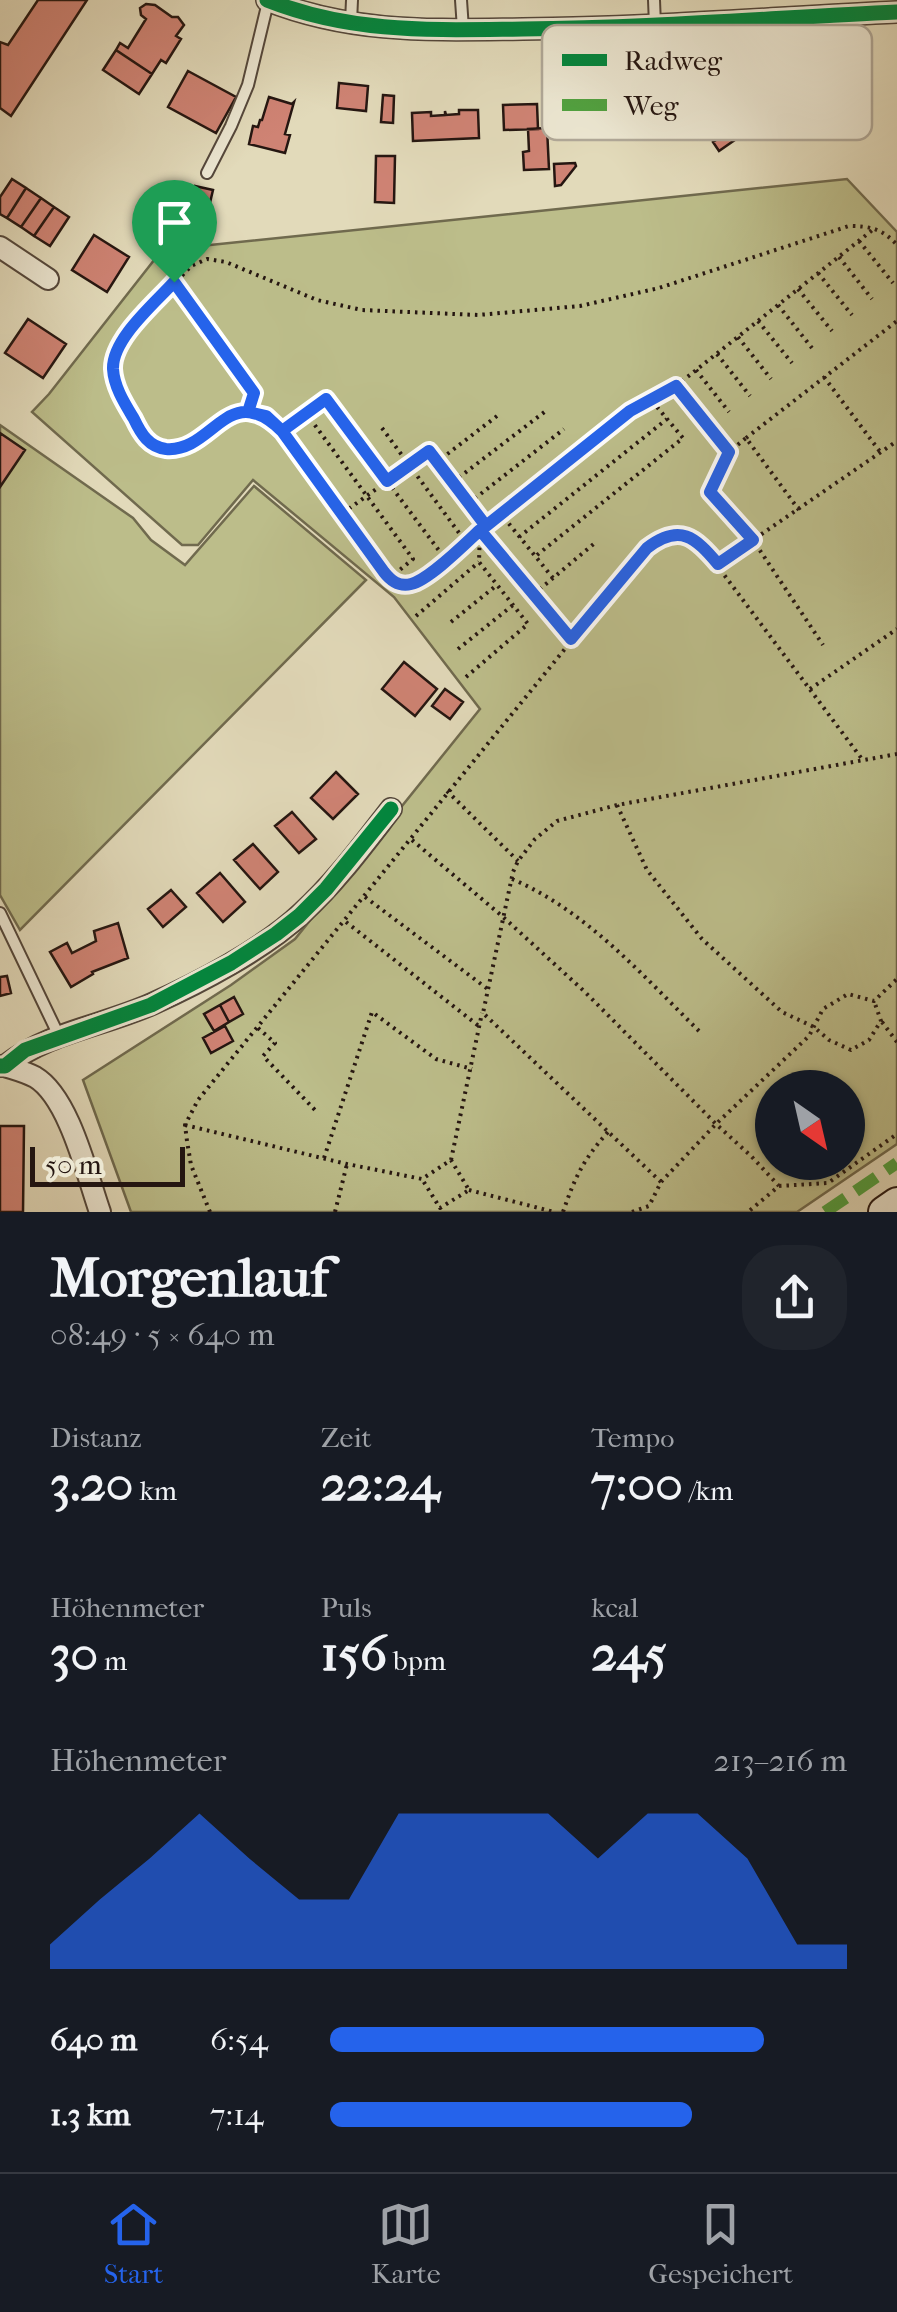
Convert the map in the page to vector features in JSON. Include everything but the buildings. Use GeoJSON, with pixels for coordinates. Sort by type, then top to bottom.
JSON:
{"type":"FeatureCollection","features":[{"type":"Feature","properties":{"kind":"main road"},"geometry":{"type":"LineString","coordinates":[[884,1212],[897,1203]]}},
{"type":"Feature","properties":{"kind":"street"},"geometry":{"type":"LineString","coordinates":[[268,0],[320,18],[416,31],[542,28]]}},
{"type":"Feature","properties":{"kind":"street"},"geometry":{"type":"LineString","coordinates":[[671,25],[897,12]]}},
{"type":"Feature","properties":{"kind":"street"},"geometry":{"type":"LineString","coordinates":[[0,247],[48,279]]}},
{"type":"Feature","properties":{"kind":"street"},"geometry":{"type":"LineString","coordinates":[[2,1066],[25,1050],[59,1036],[151,1005],[276,934],[326,890],[391,809]]}},
{"type":"Feature","properties":{"kind":"street"},"geometry":{"type":"LineString","coordinates":[[2,1066],[35,1077],[64,1110],[100,1212]]}},
{"type":"Feature","properties":{"kind":"lane"},"geometry":{"type":"LineString","coordinates":[[207,173],[248,85],[268,0]]}},
{"type":"Feature","properties":{"kind":"lane"},"geometry":{"type":"LineString","coordinates":[[351,23],[352,0]]}},
{"type":"Feature","properties":{"kind":"lane"},"geometry":{"type":"LineString","coordinates":[[462,0],[463,30]]}},
{"type":"Feature","properties":{"kind":"lane"},"geometry":{"type":"LineString","coordinates":[[0,913],[59,1036]]}},
{"type":"Feature","properties":{"kind":"path"},"geometry":{"type":"LineString","coordinates":[[875,228],[676,386],[630,411],[412,584],[402,585],[389,578],[282,431],[266,416],[248,412],[230,416],[188,445],[160,449],[140,431],[113,373],[114,356],[121,341],[174,282],[191,266],[207,259],[226,262],[317,300],[362,310],[478,314],[580,306],[658,288],[849,226],[875,228],[897,245]]}},
{"type":"Feature","properties":{"kind":"path"},"geometry":{"type":"LineString","coordinates":[[859,241],[892,283]]}},
{"type":"Feature","properties":{"kind":"path"},"geometry":{"type":"LineString","coordinates":[[839,257],[872,299]]}},
{"type":"Feature","properties":{"kind":"path"},"geometry":{"type":"LineString","coordinates":[[818,273],[852,316]]}},
{"type":"Feature","properties":{"kind":"path"},"geometry":{"type":"LineString","coordinates":[[174,282],[254,393],[248,412]]}},
{"type":"Feature","properties":{"kind":"path"},"geometry":{"type":"LineString","coordinates":[[798,289],[832,332]]}},
{"type":"Feature","properties":{"kind":"path"},"geometry":{"type":"LineString","coordinates":[[778,305],[812,348]]}},
{"type":"Feature","properties":{"kind":"path"},"geometry":{"type":"LineString","coordinates":[[758,321],[792,364]]}},
{"type":"Feature","properties":{"kind":"path"},"geometry":{"type":"LineString","coordinates":[[822,645],[753,540],[710,492],[729,452],[897,321]]}},
{"type":"Feature","properties":{"kind":"path"},"geometry":{"type":"LineString","coordinates":[[738,337],[771,380]]}},
{"type":"Feature","properties":{"kind":"path"},"geometry":{"type":"LineString","coordinates":[[717,354],[750,396]]}},
{"type":"Feature","properties":{"kind":"path"},"geometry":{"type":"LineString","coordinates":[[696,370],[730,412]]}},
{"type":"Feature","properties":{"kind":"path"},"geometry":{"type":"LineString","coordinates":[[824,377],[881,452]]}},
{"type":"Feature","properties":{"kind":"path"},"geometry":{"type":"LineString","coordinates":[[676,386],[729,452]]}},
{"type":"Feature","properties":{"kind":"path"},"geometry":{"type":"LineString","coordinates":[[282,431],[326,399],[446,560]]}},
{"type":"Feature","properties":{"kind":"path"},"geometry":{"type":"LineString","coordinates":[[535,556],[683,438],[652,401]]}},
{"type":"Feature","properties":{"kind":"path"},"geometry":{"type":"LineString","coordinates":[[453,482],[547,410]]}},
{"type":"Feature","properties":{"kind":"path"},"geometry":{"type":"LineString","coordinates":[[306,413],[413,559],[389,578]]}},
{"type":"Feature","properties":{"kind":"path"},"geometry":{"type":"LineString","coordinates":[[437,462],[497,416]]}},
{"type":"Feature","properties":{"kind":"path"},"geometry":{"type":"LineString","coordinates":[[520,537],[668,420]]}},
{"type":"Feature","properties":{"kind":"path"},"geometry":{"type":"LineString","coordinates":[[382,428],[466,542]]}},
{"type":"Feature","properties":{"kind":"path"},"geometry":{"type":"LineString","coordinates":[[469,503],[564,430]]}},
{"type":"Feature","properties":{"kind":"path"},"geometry":{"type":"LineString","coordinates":[[746,438],[799,510]]}},
{"type":"Feature","properties":{"kind":"path"},"geometry":{"type":"LineString","coordinates":[[718,564],[897,442]]}},
{"type":"Feature","properties":{"kind":"path"},"geometry":{"type":"LineString","coordinates":[[344,513],[429,451],[486,526]]}},
{"type":"Feature","properties":{"kind":"path"},"geometry":{"type":"LineString","coordinates":[[501,514],[553,578]]}},
{"type":"Feature","properties":{"kind":"path"},"geometry":{"type":"LineString","coordinates":[[466,677],[528,624],[479,562],[480,530]]}},
{"type":"Feature","properties":{"kind":"path"},"geometry":{"type":"LineString","coordinates":[[480,530],[571,639]]}},
{"type":"Feature","properties":{"kind":"path"},"geometry":{"type":"LineString","coordinates":[[210,1212],[192,1165],[186,1125],[198,1100],[571,639],[647,548],[662,537],[683,534],[698,540],[862,759]]}},
{"type":"Feature","properties":{"kind":"path"},"geometry":{"type":"LineString","coordinates":[[534,594],[596,542]]}},
{"type":"Feature","properties":{"kind":"path"},"geometry":{"type":"LineString","coordinates":[[416,616],[479,562]]}},
{"type":"Feature","properties":{"kind":"path"},"geometry":{"type":"LineString","coordinates":[[451,622],[497,585]]}},
{"type":"Feature","properties":{"kind":"path"},"geometry":{"type":"LineString","coordinates":[[458,650],[513,605]]}},
{"type":"Feature","properties":{"kind":"path"},"geometry":{"type":"LineString","coordinates":[[810,689],[897,629]]}},
{"type":"Feature","properties":{"kind":"path"},"geometry":{"type":"LineString","coordinates":[[554,1212],[469,1190],[451,1160],[502,916],[518,861],[535,839],[557,821],[617,805],[897,754]]}},
{"type":"Feature","properties":{"kind":"path"},"geometry":{"type":"LineString","coordinates":[[447,792],[518,861]]}},
{"type":"Feature","properties":{"kind":"path"},"geometry":{"type":"LineString","coordinates":[[617,805],[647,870],[702,939],[782,1012],[850,1050],[870,1040],[881,1021]]}},
{"type":"Feature","properties":{"kind":"path"},"geometry":{"type":"LineString","coordinates":[[410,838],[585,992],[778,1186]]}},
{"type":"Feature","properties":{"kind":"path"},"geometry":{"type":"LineString","coordinates":[[512,879],[537,890],[588,925],[700,1032]]}},
{"type":"Feature","properties":{"kind":"path"},"geometry":{"type":"LineString","coordinates":[[364,897],[488,990]]}},
{"type":"Feature","properties":{"kind":"path"},"geometry":{"type":"LineString","coordinates":[[345,921],[480,1027]]}},
{"type":"Feature","properties":{"kind":"path"},"geometry":{"type":"LineString","coordinates":[[874,1001],[897,979]]}},
{"type":"Feature","properties":{"kind":"path"},"geometry":{"type":"LineString","coordinates":[[632,1212],[649,1206],[660,1182],[809,1036],[823,1009],[848,994],[874,1001]]}},
{"type":"Feature","properties":{"kind":"path"},"geometry":{"type":"LineString","coordinates":[[874,1001],[881,1021],[897,1042]]}},
{"type":"Feature","properties":{"kind":"path"},"geometry":{"type":"LineString","coordinates":[[324,1158],[372,1012],[436,1058],[472,1068]]}},
{"type":"Feature","properties":{"kind":"path"},"geometry":{"type":"LineString","coordinates":[[482,1013],[660,1182]]}},
{"type":"Feature","properties":{"kind":"path"},"geometry":{"type":"LineString","coordinates":[[258,1028],[275,1043],[262,1056],[314,1110]]}},
{"type":"Feature","properties":{"kind":"path"},"geometry":{"type":"LineString","coordinates":[[186,1125],[422,1179],[451,1160]]}},
{"type":"Feature","properties":{"kind":"path"},"geometry":{"type":"LineString","coordinates":[[563,1212],[575,1176],[608,1132]]}},
{"type":"Feature","properties":{"kind":"path"},"geometry":{"type":"LineString","coordinates":[[748,1212],[778,1186],[828,1183],[897,1134]]}},
{"type":"Feature","properties":{"kind":"path"},"geometry":{"type":"LineString","coordinates":[[336,1212],[347,1164]]}},
{"type":"Feature","properties":{"kind":"path"},"geometry":{"type":"LineString","coordinates":[[422,1179],[439,1210],[469,1190]]}},
{"type":"Feature","properties":{"kind":"green space"},"geometry":{"type":"Polygon","coordinates":[[[847,179],[897,232],[897,1144],[865,1166],[865,1070],[755,1070],[755,1180],[844,1180],[797,1212],[131,1212],[83,1080],[295,939],[480,709],[394,597],[253,480],[198,545],[182,545],[32,412],[162,250],[847,179]]]}},
{"type":"Feature","properties":{"kind":"green space"},"geometry":{"type":"Polygon","coordinates":[[[0,425],[133,518],[151,540],[185,565],[254,486],[366,580],[20,930],[0,895],[0,425]]]}},
{"type":"Feature","properties":{"kind":"marked path"},"geometry":{"type":"LineString","coordinates":[[825,1212],[897,1163]]}},
{"type":"Feature","properties":{"kind":"cycle path"},"geometry":{"type":"LineString","coordinates":[[267,0],[331,19],[394,28],[542,28]]}},
{"type":"Feature","properties":{"kind":"cycle path"},"geometry":{"type":"LineString","coordinates":[[654,25],[897,12]]}},
{"type":"Feature","properties":{"kind":"cycle path"},"geometry":{"type":"LineString","coordinates":[[0,1066],[25,1050],[151,1005],[276,934],[326,889],[391,809]]}},
{"type":"Feature","properties":{"kind":"route"},"geometry":{"type":"LineString","coordinates":[[174,282],[121,341],[114,356],[113,373],[120,395],[147,441],[160,449],[188,445],[230,416],[248,412],[266,416],[282,431],[326,399],[387,481],[429,451],[486,526],[630,411],[676,386],[729,452],[710,492],[753,540],[718,564],[698,540],[683,534],[662,537],[647,548],[571,639],[480,530],[423,579],[412,584],[395,582],[282,431],[266,416],[248,412],[254,393],[174,282]]}}]}
